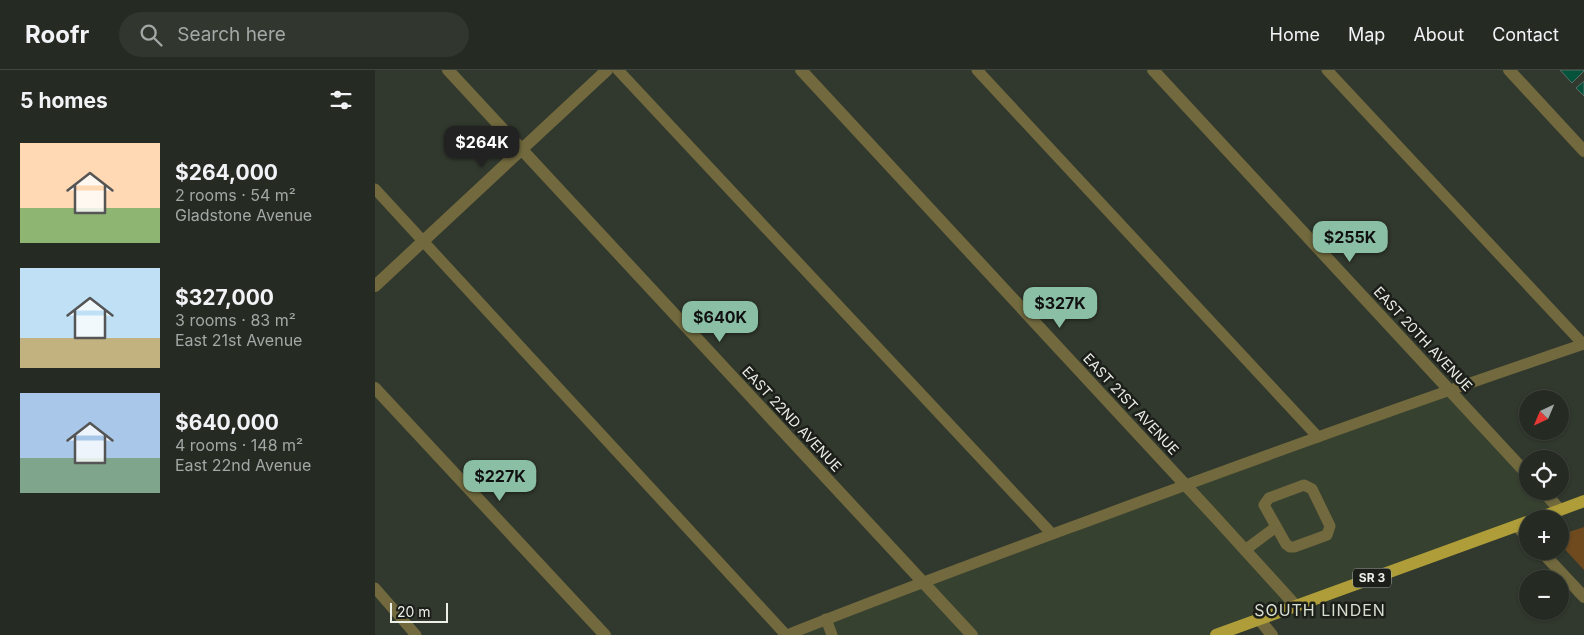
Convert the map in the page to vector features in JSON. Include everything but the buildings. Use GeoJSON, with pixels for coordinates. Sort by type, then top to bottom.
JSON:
{"type":"FeatureCollection","features":[{"type":"Feature","properties":{"kind":"main road"},"geometry":{"type":"LineString","coordinates":[[1559,510],[1584,501]]}},
{"type":"Feature","properties":{"kind":"main road","name":"SR 3"},"geometry":{"type":"LineString","coordinates":[[1216,635],[1519,525]]}},
{"type":"Feature","properties":{"kind":"street","name":"EAST 22ND AVENUE"},"geometry":{"type":"LineString","coordinates":[[448,70],[972,635]]}},
{"type":"Feature","properties":{"kind":"street"},"geometry":{"type":"LineString","coordinates":[[375,286],[607,70]]}},
{"type":"Feature","properties":{"kind":"street","name":"EAST 21ST AVENUE"},"geometry":{"type":"LineString","coordinates":[[801,70],[1186,485],[1295,606]]}},
{"type":"Feature","properties":{"kind":"street","name":"EAST 20TH AVENUE"},"geometry":{"type":"LineString","coordinates":[[1153,70],[1519,465]]}},
{"type":"Feature","properties":{"kind":"street"},"geometry":{"type":"LineString","coordinates":[[1509,70],[1584,151]]}},
{"type":"Feature","properties":{"kind":"street"},"geometry":{"type":"LineString","coordinates":[[375,388],[605,635]]}},
{"type":"Feature","properties":{"kind":"street"},"geometry":{"type":"LineString","coordinates":[[1551,500],[1559,510]]}},
{"type":"Feature","properties":{"kind":"street"},"geometry":{"type":"LineString","coordinates":[[1549,560],[1584,597]]}},
{"type":"Feature","properties":{"kind":"street"},"geometry":{"type":"LineString","coordinates":[[1259,619],[1272,635]]}},
{"type":"Feature","properties":{"kind":"lane"},"geometry":{"type":"LineString","coordinates":[[618,70],[1052,534]]}},
{"type":"Feature","properties":{"kind":"lane"},"geometry":{"type":"LineString","coordinates":[[977,70],[1318,437]]}},
{"type":"Feature","properties":{"kind":"lane"},"geometry":{"type":"LineString","coordinates":[[375,189],[787,635],[922,581],[1449,390],[1584,344],[1327,70]]}},
{"type":"Feature","properties":{"kind":"lane"},"geometry":{"type":"LineString","coordinates":[[1305,485],[1312,489],[1330,526],[1327,534],[1294,547],[1286,544],[1276,527],[1264,505],[1266,501],[1269,498],[1305,485]]}},
{"type":"Feature","properties":{"kind":"lane"},"geometry":{"type":"LineString","coordinates":[[1245,550],[1276,527]]}},
{"type":"Feature","properties":{"kind":"lane"},"geometry":{"type":"LineString","coordinates":[[375,588],[417,635]]}},
{"type":"Feature","properties":{"kind":"lane"},"geometry":{"type":"LineString","coordinates":[[826,620],[831,635]]}},
{"type":"Feature","properties":{"kind":"shaded area"},"geometry":{"type":"Polygon","coordinates":[[[1452,392],[1519,464],[1519,500],[1552,500],[1561,510],[1519,510],[1519,525],[1211,635],[795,635],[1452,392]]]}},
{"type":"Feature","properties":{"kind":"shaded area"},"geometry":{"type":"Polygon","coordinates":[[[1584,527],[1584,570],[1569,554],[1569,532],[1584,527]]]}},
{"type":"Feature","properties":{"kind":"district","name":"SOUTH LINDEN"},"geometry":{"type":"Point","coordinates":[1320,610]}}]}
